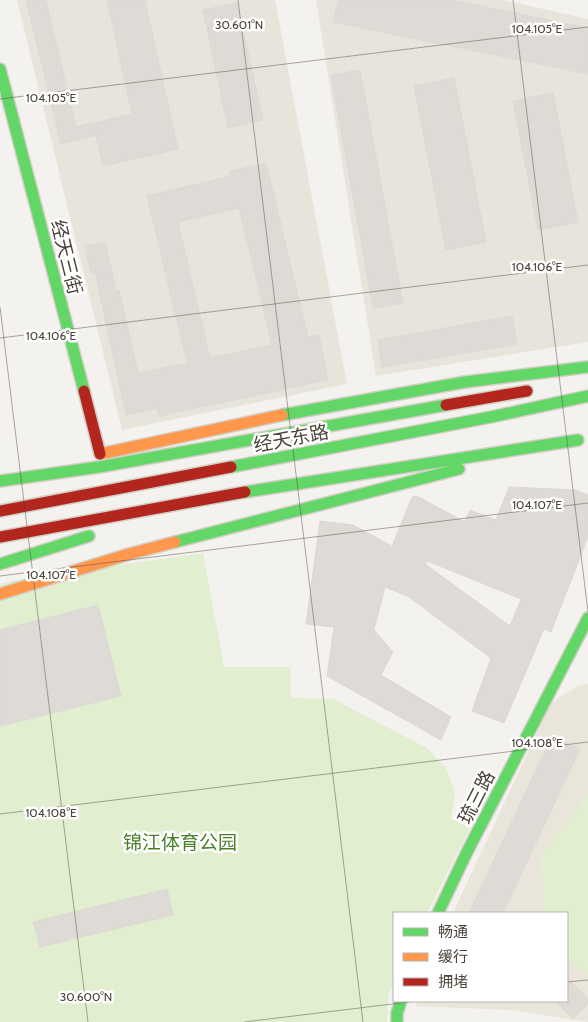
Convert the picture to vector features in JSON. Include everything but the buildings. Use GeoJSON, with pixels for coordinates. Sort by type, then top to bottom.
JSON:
{"type":"FeatureCollection","features":[{"type":"Feature","properties":{"kind":"main road","name":"经天三街"},"geometry":{"type":"LineString","coordinates":[[0,69],[100,454]]}},
{"type":"Feature","properties":{"kind":"main road"},"geometry":{"type":"LineString","coordinates":[[0,476],[346,401],[537,371],[588,367]]}},
{"type":"Feature","properties":{"kind":"main road"},"geometry":{"type":"LineString","coordinates":[[0,481],[99,467],[536,390]]}},
{"type":"Feature","properties":{"kind":"main road","name":"经天东路"},"geometry":{"type":"LineString","coordinates":[[0,511],[492,417],[588,396]]}},
{"type":"Feature","properties":{"kind":"main road"},"geometry":{"type":"LineString","coordinates":[[0,536],[290,484],[578,440],[418,479],[129,554],[0,594]]}},
{"type":"Feature","properties":{"kind":"main road"},"geometry":{"type":"LineString","coordinates":[[148,521],[290,484]]}},
{"type":"Feature","properties":{"kind":"main road"},"geometry":{"type":"LineString","coordinates":[[0,564],[63,543],[100,534]]}},
{"type":"Feature","properties":{"kind":"main road","name":"琉三路"},"geometry":{"type":"LineString","coordinates":[[438,912],[466,854],[588,618]]}},
{"type":"Feature","properties":{"kind":"main road"},"geometry":{"type":"LineString","coordinates":[[397,1022],[397,1013],[401,1002]]}},
{"type":"Feature","properties":{"kind":"shaded area"},"geometry":{"type":"Polygon","coordinates":[[[17,0],[275,0],[347,384],[122,430],[17,0]]]}},
{"type":"Feature","properties":{"kind":"shaded area"},"geometry":{"type":"Polygon","coordinates":[[[316,0],[503,0],[588,19],[588,342],[376,376],[316,0]]]}},
{"type":"Feature","properties":{"kind":"shaded area"},"geometry":{"type":"Polygon","coordinates":[[[588,684],[588,1022],[511,1010],[416,1006],[417,1002],[568,1002],[568,912],[453,912],[551,703],[579,685],[588,684]]]}},
{"type":"Feature","properties":{"kind":"green space","name":"锦江体育公园"},"geometry":{"type":"Polygon","coordinates":[[[203,553],[224,667],[290,667],[291,698],[333,699],[427,748],[446,768],[455,793],[451,819],[470,828],[428,912],[393,912],[393,983],[388,996],[387,1022],[0,1022],[0,584],[16,580],[203,553]]]}},
{"type":"Feature","properties":{"kind":"green space"},"geometry":{"type":"Polygon","coordinates":[[[588,792],[588,976],[568,960],[568,912],[544,912],[541,858],[588,792]]]}},
{"type":"Feature","properties":{"kind":"traffic: fast"},"geometry":{"type":"LineString","coordinates":[[0,69],[84,391]]}},
{"type":"Feature","properties":{"kind":"traffic: fast"},"geometry":{"type":"LineString","coordinates":[[282,415],[465,382],[588,367]]}},
{"type":"Feature","properties":{"kind":"traffic: fast"},"geometry":{"type":"LineString","coordinates":[[231,467],[491,417],[588,396]]}},
{"type":"Feature","properties":{"kind":"traffic: fast"},"geometry":{"type":"LineString","coordinates":[[0,481],[99,467],[446,405]]}},
{"type":"Feature","properties":{"kind":"traffic: fast"},"geometry":{"type":"LineString","coordinates":[[245,492],[578,440]]}},
{"type":"Feature","properties":{"kind":"traffic: fast"},"geometry":{"type":"LineString","coordinates":[[175,542],[459,469]]}},
{"type":"Feature","properties":{"kind":"traffic: fast"},"geometry":{"type":"LineString","coordinates":[[0,564],[89,536]]}},
{"type":"Feature","properties":{"kind":"traffic: fast"},"geometry":{"type":"LineString","coordinates":[[438,912],[466,854],[588,618]]}},
{"type":"Feature","properties":{"kind":"traffic: fast"},"geometry":{"type":"LineString","coordinates":[[397,1022],[397,1013],[401,1002]]}},
{"type":"Feature","properties":{"kind":"traffic: slow"},"geometry":{"type":"LineString","coordinates":[[100,454],[282,415]]}},
{"type":"Feature","properties":{"kind":"traffic: slow"},"geometry":{"type":"LineString","coordinates":[[0,594],[129,554],[175,542]]}},
{"type":"Feature","properties":{"kind":"traffic: jam"},"geometry":{"type":"LineString","coordinates":[[84,391],[100,454]]}},
{"type":"Feature","properties":{"kind":"traffic: jam"},"geometry":{"type":"LineString","coordinates":[[446,405],[527,391]]}},
{"type":"Feature","properties":{"kind":"traffic: jam"},"geometry":{"type":"LineString","coordinates":[[0,511],[231,467]]}},
{"type":"Feature","properties":{"kind":"traffic: jam"},"geometry":{"type":"LineString","coordinates":[[0,537],[245,492]]}}]}
